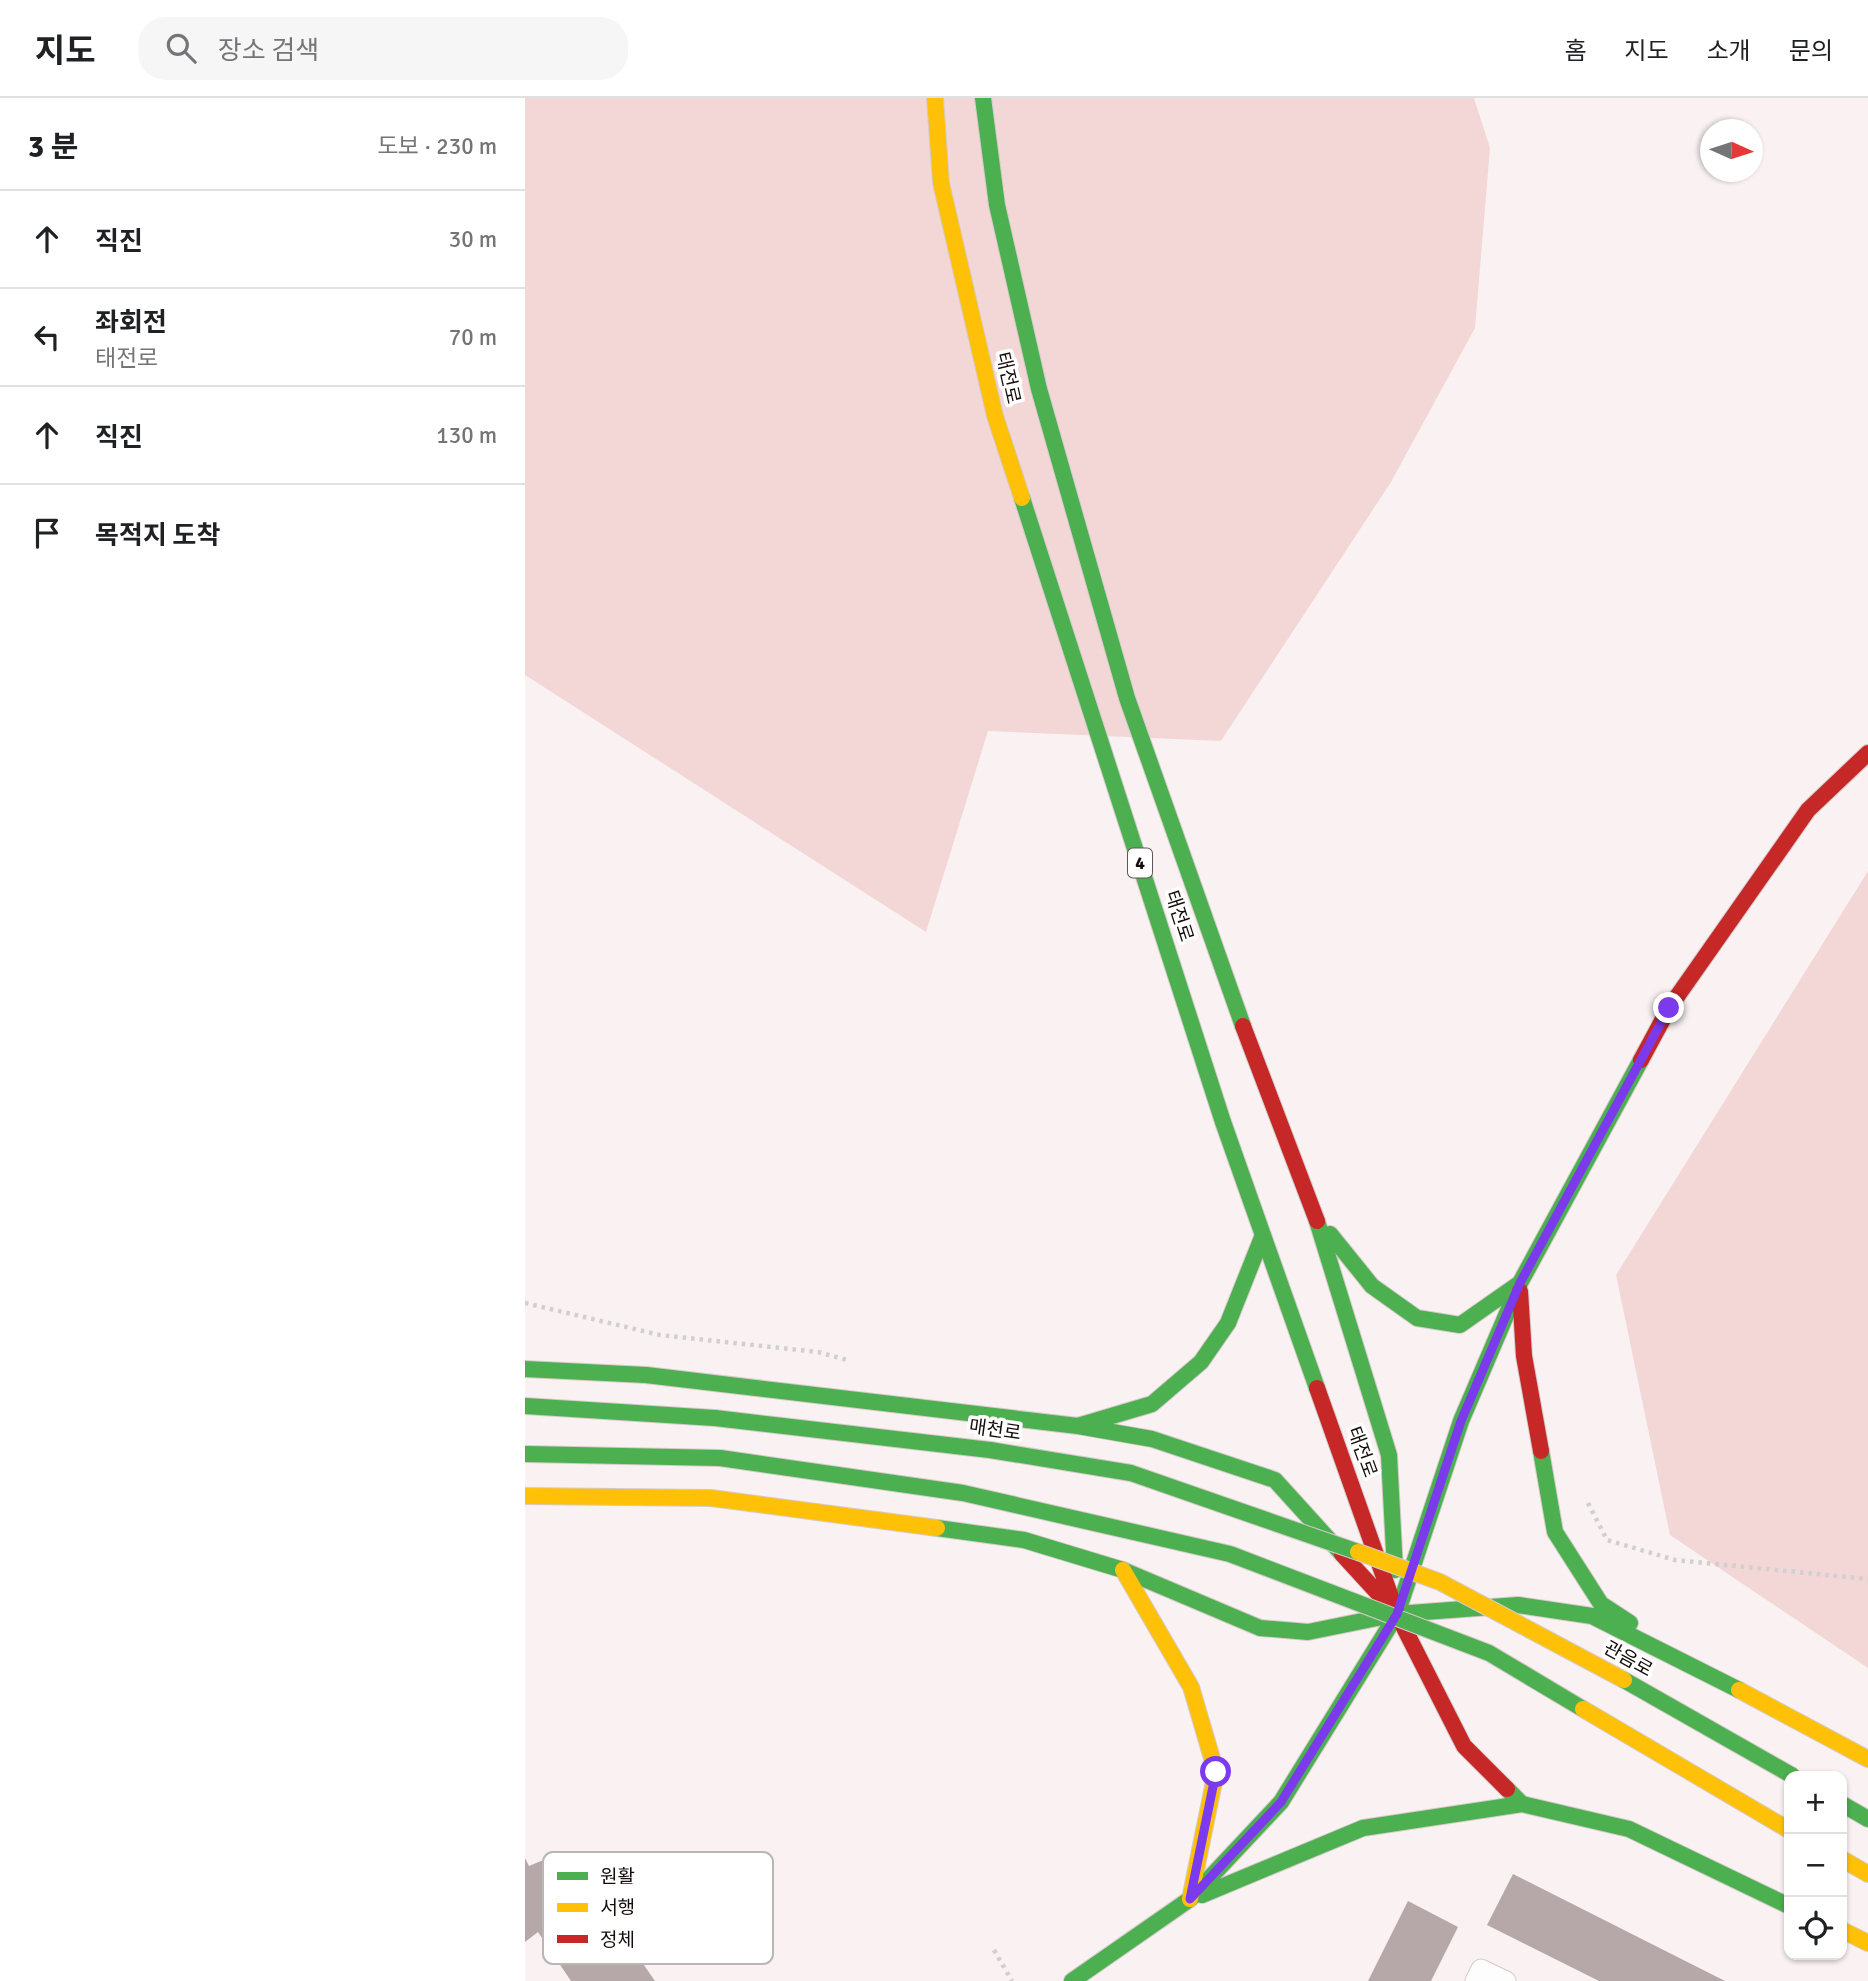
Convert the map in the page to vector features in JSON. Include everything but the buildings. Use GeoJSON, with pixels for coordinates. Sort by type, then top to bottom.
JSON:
{"type":"FeatureCollection","features":[{"type":"Feature","properties":{"kind":"main road","name":"태전로"},"geometry":{"type":"LineString","coordinates":[[935,98],[941,183],[995,416],[1223,1122],[1397,1614]]}},
{"type":"Feature","properties":{"kind":"main road","name":"태전로"},"geometry":{"type":"LineString","coordinates":[[983,98],[997,205],[1039,389],[1127,698],[1315,1216],[1389,1455],[1397,1614]]}},
{"type":"Feature","properties":{"kind":"main road"},"geometry":{"type":"LineString","coordinates":[[1072,1981],[1190,1899],[1281,1802],[1397,1614],[1461,1421],[1520,1283],[1669,1008],[1808,810],[1868,753]]}},
{"type":"Feature","properties":{"kind":"main road"},"geometry":{"type":"LineString","coordinates":[[1315,1216],[1372,1286],[1417,1318],[1460,1325],[1520,1283]]}},
{"type":"Feature","properties":{"kind":"main road"},"geometry":{"type":"LineString","coordinates":[[1078,1426],[1152,1404],[1201,1362],[1228,1323],[1263,1235]]}},
{"type":"Feature","properties":{"kind":"main road"},"geometry":{"type":"LineString","coordinates":[[1520,1283],[1524,1356],[1555,1532],[1601,1604],[1689,1663]]}},
{"type":"Feature","properties":{"kind":"main road"},"geometry":{"type":"LineString","coordinates":[[525,1369],[646,1375],[1078,1426],[1152,1439],[1275,1480],[1397,1614],[1464,1746],[1522,1804]]}},
{"type":"Feature","properties":{"kind":"main road","name":"매천로"},"geometry":{"type":"LineString","coordinates":[[525,1406],[715,1418],[990,1450],[1131,1473],[1256,1514],[1440,1582]]}},
{"type":"Feature","properties":{"kind":"main road"},"geometry":{"type":"LineString","coordinates":[[525,1454],[720,1458],[963,1493],[1230,1554],[1489,1653],[1784,1827]]}},
{"type":"Feature","properties":{"kind":"main road"},"geometry":{"type":"LineString","coordinates":[[525,1496],[711,1498],[1024,1540],[1123,1570],[1260,1628],[1308,1632],[1397,1614],[1518,1605],[1592,1616],[1689,1663],[1868,1759]]}},
{"type":"Feature","properties":{"kind":"main road"},"geometry":{"type":"LineString","coordinates":[[1123,1570],[1191,1687],[1216,1772],[1190,1899]]}},
{"type":"Feature","properties":{"kind":"main road","name":"관음로"},"geometry":{"type":"LineString","coordinates":[[1440,1582],[1577,1654],[1784,1771]]}},
{"type":"Feature","properties":{"kind":"main road"},"geometry":{"type":"LineString","coordinates":[[1190,1899],[1363,1828],[1522,1804],[1629,1829],[1784,1904]]}},
{"type":"Feature","properties":{"kind":"main road"},"geometry":{"type":"LineString","coordinates":[[1847,1807],[1868,1819]]}},
{"type":"Feature","properties":{"kind":"main road"},"geometry":{"type":"LineString","coordinates":[[1847,1862],[1868,1874]]}},
{"type":"Feature","properties":{"kind":"main road"},"geometry":{"type":"LineString","coordinates":[[1847,1932],[1868,1943]]}},
{"type":"Feature","properties":{"kind":"lane"},"geometry":{"type":"LineString","coordinates":[[1475,1981],[1481,1969],[1506,1981]]}},
{"type":"Feature","properties":{"kind":"path"},"geometry":{"type":"LineString","coordinates":[[525,1303],[660,1335],[818,1352],[854,1362]]}},
{"type":"Feature","properties":{"kind":"path"},"geometry":{"type":"LineString","coordinates":[[1582,1491],[1607,1540],[1619,1544],[1675,1560],[1868,1579]]}},
{"type":"Feature","properties":{"kind":"path"},"geometry":{"type":"LineString","coordinates":[[994,1950],[1011,1981]]}},
{"type":"Feature","properties":{"kind":"shaded area"},"geometry":{"type":"Polygon","coordinates":[[[525,98],[1474,98],[1490,148],[1475,328],[1391,482],[1221,741],[988,731],[926,932],[525,675],[525,98]]]}},
{"type":"Feature","properties":{"kind":"shaded area"},"geometry":{"type":"Polygon","coordinates":[[[1868,871],[1868,1668],[1670,1535],[1616,1275],[1868,871]]]}},
{"type":"Feature","properties":{"kind":"traffic: fast"},"geometry":{"type":"LineString","coordinates":[[983,98],[997,205],[1039,389],[1127,698],[1243,1026]]}},
{"type":"Feature","properties":{"kind":"traffic: fast"},"geometry":{"type":"LineString","coordinates":[[1022,498],[1223,1122],[1317,1388]]}},
{"type":"Feature","properties":{"kind":"traffic: fast"},"geometry":{"type":"LineString","coordinates":[[1401,1602],[1461,1421],[1520,1283],[1641,1060]]}},
{"type":"Feature","properties":{"kind":"traffic: fast"},"geometry":{"type":"LineString","coordinates":[[1317,1221],[1389,1455],[1395,1570]]}},
{"type":"Feature","properties":{"kind":"traffic: fast"},"geometry":{"type":"LineString","coordinates":[[1330,1234],[1372,1286],[1417,1318],[1460,1325],[1520,1283]]}},
{"type":"Feature","properties":{"kind":"traffic: fast"},"geometry":{"type":"LineString","coordinates":[[1078,1426],[1152,1404],[1201,1362],[1228,1323],[1263,1235]]}},
{"type":"Feature","properties":{"kind":"traffic: fast"},"geometry":{"type":"LineString","coordinates":[[525,1369],[646,1375],[1078,1426],[1152,1439],[1275,1480],[1342,1554]]}},
{"type":"Feature","properties":{"kind":"traffic: fast"},"geometry":{"type":"LineString","coordinates":[[525,1406],[715,1418]]}},
{"type":"Feature","properties":{"kind":"traffic: fast"},"geometry":{"type":"LineString","coordinates":[[715,1418],[990,1450],[1131,1473],[1358,1552]]}},
{"type":"Feature","properties":{"kind":"traffic: fast"},"geometry":{"type":"LineString","coordinates":[[1541,1451],[1555,1532],[1601,1604],[1630,1623]]}},
{"type":"Feature","properties":{"kind":"traffic: fast"},"geometry":{"type":"LineString","coordinates":[[525,1454],[720,1458]]}},
{"type":"Feature","properties":{"kind":"traffic: fast"},"geometry":{"type":"LineString","coordinates":[[720,1458],[963,1493],[1230,1554],[1489,1653],[1583,1709]]}},
{"type":"Feature","properties":{"kind":"traffic: fast"},"geometry":{"type":"LineString","coordinates":[[937,1528],[1024,1540],[1123,1570],[1260,1628],[1308,1632],[1397,1614],[1518,1605],[1592,1616],[1739,1690]]}},
{"type":"Feature","properties":{"kind":"traffic: fast"},"geometry":{"type":"LineString","coordinates":[[1072,1981],[1190,1899],[1281,1802],[1397,1614]]}},
{"type":"Feature","properties":{"kind":"traffic: fast"},"geometry":{"type":"LineString","coordinates":[[1624,1680],[1784,1771]]}},
{"type":"Feature","properties":{"kind":"traffic: fast"},"geometry":{"type":"LineString","coordinates":[[1507,1789],[1522,1804],[1629,1829],[1784,1904]]}},
{"type":"Feature","properties":{"kind":"traffic: fast"},"geometry":{"type":"LineString","coordinates":[[1202,1895],[1363,1828],[1522,1804]]}},
{"type":"Feature","properties":{"kind":"traffic: fast"},"geometry":{"type":"LineString","coordinates":[[1847,1807],[1868,1819]]}},
{"type":"Feature","properties":{"kind":"traffic: slow"},"geometry":{"type":"LineString","coordinates":[[935,98],[941,183],[995,416],[1022,498]]}},
{"type":"Feature","properties":{"kind":"traffic: slow"},"geometry":{"type":"LineString","coordinates":[[525,1496],[711,1498],[937,1528]]}},
{"type":"Feature","properties":{"kind":"traffic: slow"},"geometry":{"type":"LineString","coordinates":[[1358,1552],[1440,1582],[1624,1680]]}},
{"type":"Feature","properties":{"kind":"traffic: slow"},"geometry":{"type":"LineString","coordinates":[[1123,1570],[1191,1687],[1216,1772],[1190,1899]]}},
{"type":"Feature","properties":{"kind":"traffic: slow"},"geometry":{"type":"LineString","coordinates":[[1739,1690],[1868,1759]]}},
{"type":"Feature","properties":{"kind":"traffic: slow"},"geometry":{"type":"LineString","coordinates":[[1583,1709],[1784,1827]]}},
{"type":"Feature","properties":{"kind":"traffic: slow"},"geometry":{"type":"LineString","coordinates":[[1847,1862],[1868,1874]]}},
{"type":"Feature","properties":{"kind":"traffic: slow"},"geometry":{"type":"LineString","coordinates":[[1847,1932],[1868,1943]]}},
{"type":"Feature","properties":{"kind":"traffic: jam"},"geometry":{"type":"LineString","coordinates":[[1641,1060],[1669,1008],[1808,810],[1868,753]]}},
{"type":"Feature","properties":{"kind":"traffic: jam"},"geometry":{"type":"LineString","coordinates":[[1243,1026],[1317,1221]]}},
{"type":"Feature","properties":{"kind":"traffic: jam"},"geometry":{"type":"LineString","coordinates":[[1520,1291],[1524,1356],[1541,1451]]}},
{"type":"Feature","properties":{"kind":"traffic: jam"},"geometry":{"type":"LineString","coordinates":[[1317,1388],[1397,1614]]}},
{"type":"Feature","properties":{"kind":"traffic: jam"},"geometry":{"type":"LineString","coordinates":[[1342,1554],[1397,1614],[1464,1746],[1507,1789]]}},
{"type":"Feature","properties":{"kind":"route"},"geometry":{"type":"LineString","coordinates":[[1216,1772],[1190,1899],[1281,1802],[1397,1614],[1461,1421],[1520,1283],[1669,1008]]}}]}
